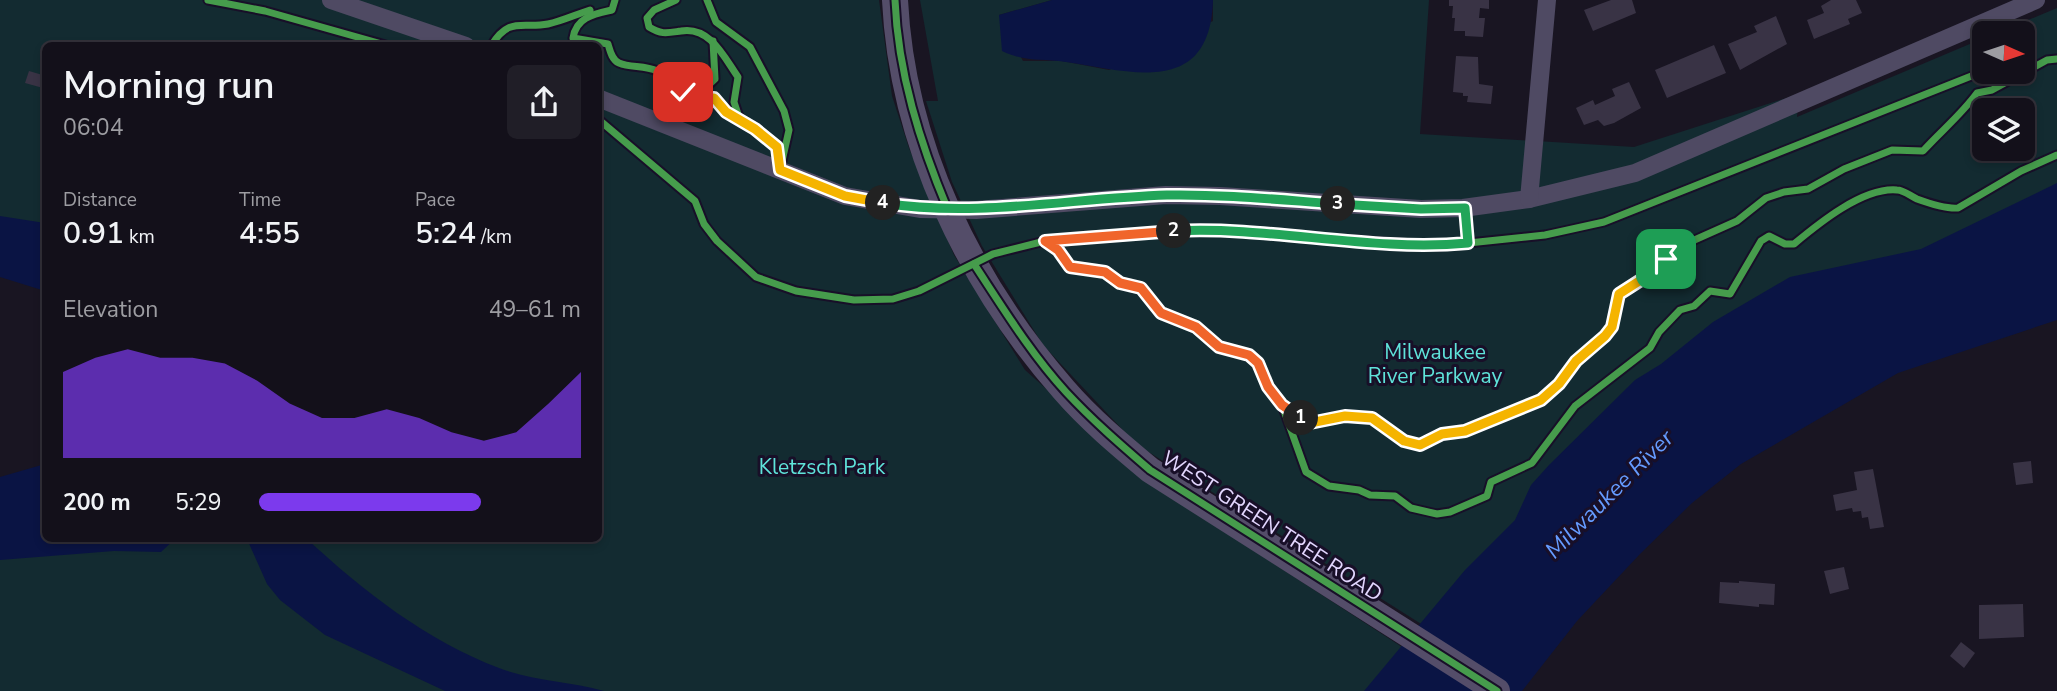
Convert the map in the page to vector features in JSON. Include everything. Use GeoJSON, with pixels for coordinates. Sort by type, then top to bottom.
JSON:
{"type":"FeatureCollection","features":[{"type":"Feature","properties":{"kind":"street"},"geometry":{"type":"LineString","coordinates":[[331,0],[454,42]]}},
{"type":"Feature","properties":{"kind":"street","name":"WEST GREEN TREE ROAD"},"geometry":{"type":"LineString","coordinates":[[895,0],[907,92],[929,164],[948,210],[974,264],[1025,341],[1064,390],[1100,428],[1150,470],[1198,504],[1497,691]]}},
{"type":"Feature","properties":{"kind":"street"},"geometry":{"type":"LineString","coordinates":[[1529,199],[1547,0]]}},
{"type":"Feature","properties":{"kind":"street"},"geometry":{"type":"LineString","coordinates":[[602,100],[845,196],[948,210],[1166,195],[1421,209],[1463,208],[1529,199],[1635,173],[2036,0]]}},
{"type":"Feature","properties":{"kind":"green space","name":"Kletzsch Park"},"geometry":{"type":"Polygon","coordinates":[[[0,0],[879,0],[892,96],[909,148],[954,255],[1025,370],[1159,489],[1402,647],[1445,691],[0,691],[0,524],[42,538],[42,542],[602,542],[602,42],[42,42],[42,264],[0,256],[0,0]]]}},
{"type":"Feature","properties":{"kind":"green space","name":"Milwaukee River Parkway"},"geometry":{"type":"Polygon","coordinates":[[[920,0],[1052,0],[999,15],[1023,61],[1062,61],[1109,70],[1213,21],[1213,0],[1429,0],[1420,134],[1634,147],[1799,94],[1797,117],[1972,43],[1972,84],[2035,84],[2035,21],[2026,21],[2057,8],[2057,262],[1426,627],[1136,444],[1043,345],[982,246],[952,182],[926,101],[938,101],[920,0]]]}},
{"type":"Feature","properties":{"kind":"water"},"geometry":{"type":"Polygon","coordinates":[[[1052,0],[1213,0],[1209,31],[1198,52],[1183,65],[1163,71],[1141,72],[1027,59],[1002,51],[999,15],[1052,0]]]}},
{"type":"Feature","properties":{"kind":"water","name":"Milwaukee River"},"geometry":{"type":"Polygon","coordinates":[[[2057,183],[2057,320],[1898,373],[1741,464],[1692,503],[1640,554],[1577,621],[1522,691],[1364,691],[1465,570],[1515,520],[1531,485],[1549,465],[1635,380],[1661,364],[1713,322],[1790,277],[1921,249],[2057,183]]]}},
{"type":"Feature","properties":{"kind":"water"},"geometry":{"type":"Polygon","coordinates":[[[0,216],[42,223],[42,290],[0,277],[0,216]]]}},
{"type":"Feature","properties":{"kind":"water"},"geometry":{"type":"Polygon","coordinates":[[[42,465],[42,542],[172,542],[161,552],[114,551],[0,560],[0,477],[42,465]]]}},
{"type":"Feature","properties":{"kind":"water"},"geometry":{"type":"Polygon","coordinates":[[[248,542],[310,542],[373,596],[446,644],[512,672],[604,691],[445,691],[325,635],[280,600],[267,584],[248,542]]]}},
{"type":"Feature","properties":{"kind":"building"},"geometry":{"type":"Polygon","coordinates":[[[1449,0],[1489,0],[1489,9],[1480,8],[1479,18],[1485,18],[1483,37],[1465,36],[1465,31],[1454,31],[1455,18],[1452,18],[1453,6],[1449,6],[1449,0]]]}},
{"type":"Feature","properties":{"kind":"building"},"geometry":{"type":"Polygon","coordinates":[[[1611,0],[1632,0],[1636,13],[1593,31],[1584,10],[1611,0]]]}},
{"type":"Feature","properties":{"kind":"building"},"geometry":{"type":"Polygon","coordinates":[[[1831,0],[1856,0],[1862,13],[1848,19],[1850,24],[1814,39],[1807,20],[1824,13],[1821,6],[1831,0]]]}},
{"type":"Feature","properties":{"kind":"building"},"geometry":{"type":"Polygon","coordinates":[[[1776,16],[1787,44],[1740,70],[1728,44],[1757,32],[1754,26],[1776,16]]]}},
{"type":"Feature","properties":{"kind":"building"},"geometry":{"type":"Polygon","coordinates":[[[1714,45],[1726,73],[1667,98],[1655,70],[1714,45]]]}},
{"type":"Feature","properties":{"kind":"building"},"geometry":{"type":"Polygon","coordinates":[[[1456,56],[1478,57],[1479,84],[1493,86],[1491,104],[1467,102],[1468,96],[1453,92],[1456,56]]]}},
{"type":"Feature","properties":{"kind":"building"},"geometry":{"type":"Polygon","coordinates":[[[29,71],[42,75],[42,88],[25,83],[29,71]]]}},
{"type":"Feature","properties":{"kind":"building"},"geometry":{"type":"Polygon","coordinates":[[[1629,82],[1641,108],[1604,126],[1598,120],[1584,125],[1576,108],[1593,100],[1595,105],[1615,96],[1612,89],[1629,82]]]}},
{"type":"Feature","properties":{"kind":"building"},"geometry":{"type":"Polygon","coordinates":[[[2031,461],[2033,483],[2016,485],[2013,463],[2031,461]]]}},
{"type":"Feature","properties":{"kind":"building"},"geometry":{"type":"Polygon","coordinates":[[[1873,469],[1884,527],[1870,529],[1868,517],[1862,518],[1861,511],[1853,512],[1852,508],[1836,511],[1833,495],[1857,490],[1854,472],[1873,469]]]}},
{"type":"Feature","properties":{"kind":"building"},"geometry":{"type":"Polygon","coordinates":[[[1844,567],[1849,589],[1830,594],[1824,571],[1844,567]]]}},
{"type":"Feature","properties":{"kind":"building"},"geometry":{"type":"Polygon","coordinates":[[[1720,582],[1775,584],[1774,605],[1759,604],[1759,607],[1719,603],[1720,582]]]}},
{"type":"Feature","properties":{"kind":"building"},"geometry":{"type":"Polygon","coordinates":[[[2023,604],[2024,637],[1979,639],[1979,605],[2023,604]]]}},
{"type":"Feature","properties":{"kind":"building"},"geometry":{"type":"Polygon","coordinates":[[[1961,642],[1975,653],[1964,668],[1950,656],[1961,642]]]}},
{"type":"Feature","properties":{"kind":"cycle path"},"geometry":{"type":"LineString","coordinates":[[208,0],[265,11],[375,42]]}},
{"type":"Feature","properties":{"kind":"cycle path"},"geometry":{"type":"LineString","coordinates":[[596,42],[573,38],[575,31],[582,21],[612,10],[615,0]]}},
{"type":"Feature","properties":{"kind":"cycle path"},"geometry":{"type":"LineString","coordinates":[[676,0],[654,10],[647,18],[649,27],[665,33],[700,33],[715,45],[738,77],[734,102],[740,120]]}},
{"type":"Feature","properties":{"kind":"cycle path"},"geometry":{"type":"LineString","coordinates":[[707,0],[716,22],[750,47],[784,111],[789,130],[780,170]]}},
{"type":"Feature","properties":{"kind":"cycle path"},"geometry":{"type":"LineString","coordinates":[[895,0],[901,54],[912,107],[948,210]]}},
{"type":"Feature","properties":{"kind":"cycle path"},"geometry":{"type":"LineString","coordinates":[[494,42],[510,27],[548,24],[590,10]]}},
{"type":"Feature","properties":{"kind":"cycle path"},"geometry":{"type":"LineString","coordinates":[[602,43],[608,44],[617,62],[652,69],[664,74],[680,88],[700,93],[715,79],[713,41]]}},
{"type":"Feature","properties":{"kind":"cycle path"},"geometry":{"type":"LineString","coordinates":[[1282,405],[1310,423],[1344,416],[1372,418],[1404,441],[1420,445],[1442,434],[1465,431],[1541,400],[1559,384],[1576,361],[1612,327],[1619,294],[1658,269],[1681,246],[1737,221],[1766,198],[1808,189],[1844,169],[1892,150],[1923,151],[1977,93],[1992,90],[2047,60],[2057,59]]}},
{"type":"Feature","properties":{"kind":"cycle path"},"geometry":{"type":"LineString","coordinates":[[602,122],[695,201],[704,224],[717,241],[756,277],[796,291],[854,300],[893,299],[919,291],[993,254],[1045,241],[1201,229],[1440,246],[1545,235],[1604,222],[1972,76]]}},
{"type":"Feature","properties":{"kind":"cycle path"},"geometry":{"type":"LineString","coordinates":[[693,97],[714,98],[726,112],[755,129],[777,147],[779,167]]}},
{"type":"Feature","properties":{"kind":"cycle path"},"geometry":{"type":"LineString","coordinates":[[1045,241],[1058,250],[1070,267],[1105,273],[1120,283],[1141,288],[1161,313],[1196,327],[1219,347],[1249,355],[1258,364],[1268,387],[1282,405],[1306,472],[1329,486],[1359,490],[1370,495],[1395,496],[1411,508],[1437,514],[1450,512],[1487,496],[1491,482],[1532,463],[1575,406],[1650,348],[1659,332],[1680,310],[1694,306],[1710,291],[1730,294],[1761,241],[1769,236],[1785,244],[1794,244],[1842,208],[1870,194],[1884,191],[1900,190],[1926,202],[1958,208],[2021,171],[2057,155]]}},
{"type":"Feature","properties":{"kind":"cycle path"},"geometry":{"type":"LineString","coordinates":[[974,264],[1053,377],[1076,403],[1150,470],[1497,691]]}},
{"type":"Feature","properties":{"kind":"route"},"geometry":{"type":"LineString","coordinates":[[683,92],[696,99],[714,98],[726,112],[755,129],[777,147],[780,170],[845,196],[920,209],[976,210],[1166,195],[1421,209],[1465,208],[1468,243],[1440,246],[1201,229],[1045,241],[1058,250],[1070,267],[1105,272],[1120,283],[1141,288],[1161,313],[1196,327],[1219,347],[1249,355],[1258,363],[1263,379],[1282,405],[1310,423],[1345,416],[1372,418],[1404,441],[1420,445],[1442,434],[1454,430],[1465,431],[1493,417],[1515,412],[1552,392],[1576,361],[1592,349],[1612,327],[1619,294],[1658,269],[1666,259]]}}]}
